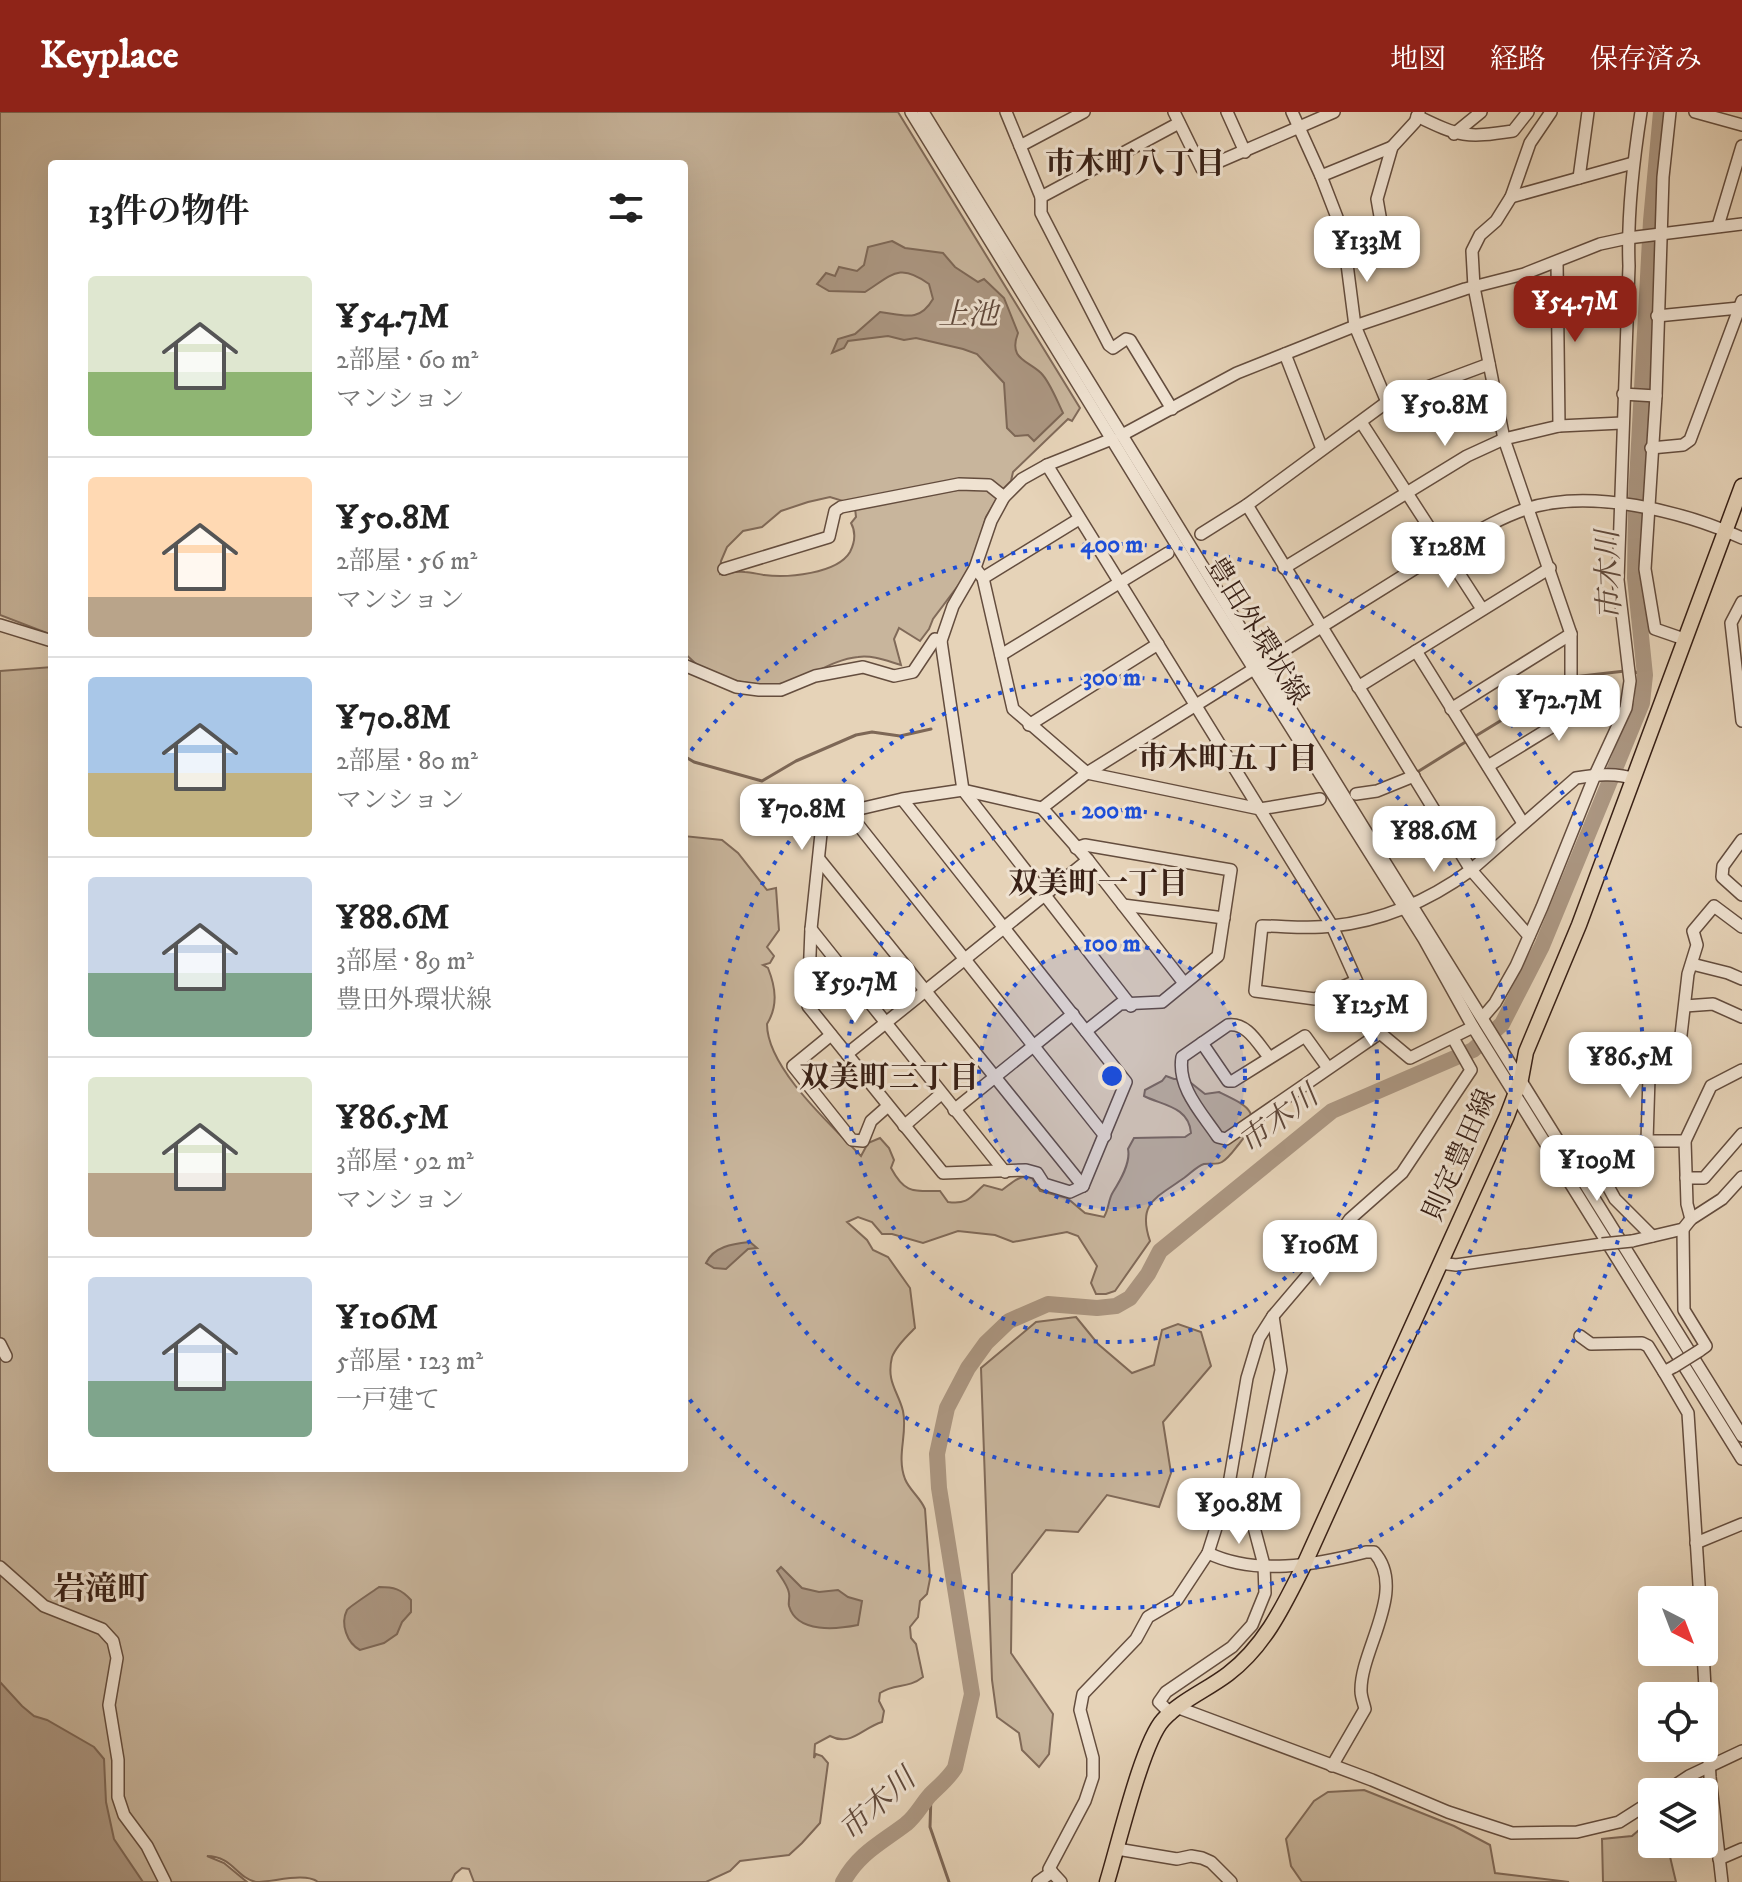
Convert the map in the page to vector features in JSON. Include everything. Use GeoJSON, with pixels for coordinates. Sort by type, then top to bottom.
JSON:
{"type":"FeatureCollection","features":[{"type":"Feature","properties":{"kind":"main road","name":"則定豊田線"},"geometry":{"type":"LineString","coordinates":[[1107,1882],[1154,1733],[1175,1711],[1228,1674],[1251,1653],[1273,1627],[1304,1565],[1515,1094],[1526,1052],[1579,925],[1630,778],[1742,486]]}},
{"type":"Feature","properties":{"kind":"street","name":"豊田外環状線"},"geometry":{"type":"LineString","coordinates":[[911,112],[1117,437]]}},
{"type":"Feature","properties":{"kind":"street","name":"豊田外環状線"},"geometry":{"type":"LineString","coordinates":[[923,112],[1117,437],[1408,907],[1493,1048],[1515,1094],[1742,1459]]}},
{"type":"Feature","properties":{"kind":"street"},"geometry":{"type":"LineString","coordinates":[[1006,112],[1041,197],[1041,213],[1109,345],[1113,348],[1126,339],[1130,340],[1172,409]]}},
{"type":"Feature","properties":{"kind":"street"},"geometry":{"type":"LineString","coordinates":[[1020,146],[1064,117],[1084,112]]}},
{"type":"Feature","properties":{"kind":"street"},"geometry":{"type":"LineString","coordinates":[[1227,112],[1245,152]]}},
{"type":"Feature","properties":{"kind":"street"},"geometry":{"type":"LineString","coordinates":[[1292,112],[1321,176],[1345,246],[1355,326],[1387,402]]}},
{"type":"Feature","properties":{"kind":"street"},"geometry":{"type":"LineString","coordinates":[[1041,197],[1177,118],[1202,169],[1334,112]]}},
{"type":"Feature","properties":{"kind":"street"},"geometry":{"type":"LineString","coordinates":[[1454,134],[1481,112]]}},
{"type":"Feature","properties":{"kind":"street"},"geometry":{"type":"LineString","coordinates":[[1321,176],[1392,147],[1422,115],[1454,134],[1479,136],[1513,131],[1528,112]]}},
{"type":"Feature","properties":{"kind":"street"},"geometry":{"type":"LineString","coordinates":[[1488,766],[1563,720],[1571,708],[1571,634],[1504,439],[1474,287],[1472,251],[1475,242],[1496,221],[1511,197],[1530,143],[1551,112]]}},
{"type":"Feature","properties":{"kind":"street"},"geometry":{"type":"LineString","coordinates":[[1579,178],[1588,112]]}},
{"type":"Feature","properties":{"kind":"street"},"geometry":{"type":"LineString","coordinates":[[1047,465],[1332,926],[1380,1033],[1410,1058],[1455,1042],[1479,1025],[1495,1003],[1529,936],[1626,708],[1630,677],[1618,580],[1619,505],[1633,163],[1641,112]]}},
{"type":"Feature","properties":{"kind":"street"},"geometry":{"type":"LineString","coordinates":[[1670,112],[1659,234],[1656,396],[1645,569],[1655,629],[1684,639]]}},
{"type":"Feature","properties":{"kind":"street"},"geometry":{"type":"LineString","coordinates":[[1695,112],[1742,125]]}},
{"type":"Feature","properties":{"kind":"street"},"geometry":{"type":"LineString","coordinates":[[1718,226],[1742,146]]}},
{"type":"Feature","properties":{"kind":"street"},"geometry":{"type":"LineString","coordinates":[[1345,246],[1384,239],[1377,199],[1392,147]]}},
{"type":"Feature","properties":{"kind":"street"},"geometry":{"type":"LineString","coordinates":[[1511,197],[1633,163]]}},
{"type":"Feature","properties":{"kind":"street"},"geometry":{"type":"LineString","coordinates":[[1320,799],[1260,809],[1087,773],[1029,725],[1013,709],[979,573],[991,521],[1004,497],[1022,479],[1047,465],[1117,437],[1237,373],[1355,326],[1524,274],[1600,244],[1742,224]]}},
{"type":"Feature","properties":{"kind":"street"},"geometry":{"type":"LineString","coordinates":[[1557,262],[1559,426]]}},
{"type":"Feature","properties":{"kind":"street"},"geometry":{"type":"LineString","coordinates":[[1651,448],[1683,445],[1690,440],[1741,305],[1657,316]]}},
{"type":"Feature","properties":{"kind":"street"},"geometry":{"type":"LineString","coordinates":[[1285,354],[1322,449]]}},
{"type":"Feature","properties":{"kind":"street"},"geometry":{"type":"LineString","coordinates":[[1201,534],[1247,505],[1387,402],[1489,364]]}},
{"type":"Feature","properties":{"kind":"street"},"geometry":{"type":"LineString","coordinates":[[1623,394],[1656,396]]}},
{"type":"Feature","properties":{"kind":"street"},"geometry":{"type":"LineString","coordinates":[[1361,422],[1482,609]]}},
{"type":"Feature","properties":{"kind":"street"},"geometry":{"type":"LineString","coordinates":[[1284,568],[1467,456],[1504,439],[1559,426],[1622,423]]}},
{"type":"Feature","properties":{"kind":"street"},"geometry":{"type":"LineString","coordinates":[[724,569],[829,537],[835,511],[841,507],[959,484],[989,485],[1004,497]]}},
{"type":"Feature","properties":{"kind":"street"},"geometry":{"type":"LineString","coordinates":[[1042,808],[1087,773],[1443,551],[1501,519],[1529,508],[1569,502],[1651,508],[1697,519],[1742,538]]}},
{"type":"Feature","properties":{"kind":"street"},"geometry":{"type":"LineString","coordinates":[[1247,505],[1471,870],[1529,936]]}},
{"type":"Feature","properties":{"kind":"street"},"geometry":{"type":"LineString","coordinates":[[1079,519],[979,573],[953,606],[941,641],[963,790],[1131,1006]]}},
{"type":"Feature","properties":{"kind":"street"},"geometry":{"type":"LineString","coordinates":[[1001,655],[1168,553]]}},
{"type":"Feature","properties":{"kind":"street"},"geometry":{"type":"LineString","coordinates":[[1358,687],[1550,568]]}},
{"type":"Feature","properties":{"kind":"street"},"geometry":{"type":"LineString","coordinates":[[1742,602],[1731,631],[1742,721]]}},
{"type":"Feature","properties":{"kind":"street"},"geometry":{"type":"LineString","coordinates":[[0,625],[48,640]]}},
{"type":"Feature","properties":{"kind":"street"},"geometry":{"type":"LineString","coordinates":[[1451,709],[1571,634]]}},
{"type":"Feature","properties":{"kind":"street"},"geometry":{"type":"LineString","coordinates":[[688,667],[736,687],[781,690],[815,676],[863,667],[894,676],[913,672],[935,639],[941,641]]}},
{"type":"Feature","properties":{"kind":"street"},"geometry":{"type":"LineString","coordinates":[[1029,725],[1158,644]]}},
{"type":"Feature","properties":{"kind":"street"},"geometry":{"type":"LineString","coordinates":[[1416,651],[1523,823]]}},
{"type":"Feature","properties":{"kind":"street"},"geometry":{"type":"LineString","coordinates":[[1356,981],[1315,999],[1255,991],[1262,926],[1332,926],[1408,907],[1454,883],[1471,870],[1576,778],[1595,775],[1630,778]]}},
{"type":"Feature","properties":{"kind":"street"},"geometry":{"type":"LineString","coordinates":[[1356,794],[1377,791],[1414,776]]}},
{"type":"Feature","properties":{"kind":"street"},"geometry":{"type":"LineString","coordinates":[[902,799],[1126,1082],[1083,1186],[1070,1192],[1044,1184],[1037,1173],[1026,1170],[943,1173],[808,1006],[811,929],[825,817],[902,799],[963,790],[1042,808],[1088,860],[1184,983]]}},
{"type":"Feature","properties":{"kind":"street"},"geometry":{"type":"LineString","coordinates":[[848,812],[1105,1136]]}},
{"type":"Feature","properties":{"kind":"street"},"geometry":{"type":"LineString","coordinates":[[1742,840],[1723,866],[1722,877],[1742,895]]}},
{"type":"Feature","properties":{"kind":"street"},"geometry":{"type":"LineString","coordinates":[[1076,848],[1085,845],[1231,870],[1218,956],[1162,1002],[1131,1006],[1120,1004],[1086,1031]]}},
{"type":"Feature","properties":{"kind":"street"},"geometry":{"type":"LineString","coordinates":[[819,859],[1083,1186]]}},
{"type":"Feature","properties":{"kind":"street"},"geometry":{"type":"LineString","coordinates":[[847,1054],[1088,860]]}},
{"type":"Feature","properties":{"kind":"street"},"geometry":{"type":"LineString","coordinates":[[1123,905],[1224,918]]}},
{"type":"Feature","properties":{"kind":"street"},"geometry":{"type":"LineString","coordinates":[[1685,1141],[1647,1141],[1649,1077],[1681,1035],[1688,974],[1697,945],[1693,931],[1714,906],[1742,927]]}},
{"type":"Feature","properties":{"kind":"street"},"geometry":{"type":"LineString","coordinates":[[811,929],[1005,1172]]}},
{"type":"Feature","properties":{"kind":"street"},"geometry":{"type":"LineString","coordinates":[[1692,964],[1742,979]]}},
{"type":"Feature","properties":{"kind":"street"},"geometry":{"type":"LineString","coordinates":[[1685,1006],[1713,1004],[1742,1017]]}},
{"type":"Feature","properties":{"kind":"street"},"geometry":{"type":"LineString","coordinates":[[954,1110],[1073,1014]]}},
{"type":"Feature","properties":{"kind":"street"},"geometry":{"type":"LineString","coordinates":[[1269,1057],[1248,1030],[1235,1024],[1228,1025],[1182,1057],[1180,1069],[1184,1087],[1218,1137],[1226,1139],[1380,1033]]}},
{"type":"Feature","properties":{"kind":"street"},"geometry":{"type":"LineString","coordinates":[[831,1035],[793,1066],[852,1140],[863,1141],[871,1121],[888,1106]]}},
{"type":"Feature","properties":{"kind":"street"},"geometry":{"type":"LineString","coordinates":[[1202,1043],[1228,1081],[1233,1081],[1305,1036],[1328,1068]]}},
{"type":"Feature","properties":{"kind":"street"},"geometry":{"type":"LineString","coordinates":[[1061,1882],[1049,1869],[1085,1801],[1093,1777],[1093,1758],[1080,1710],[1083,1694],[1136,1639],[1148,1617],[1177,1600],[1208,1553],[1228,1490],[1247,1378],[1259,1338],[1350,1219],[1402,1173],[1471,1070],[1455,1042]]}},
{"type":"Feature","properties":{"kind":"street","name":"豊田外環状線"},"geometry":{"type":"LineString","coordinates":[[1493,1048],[1521,1079],[1742,1436]]}},
{"type":"Feature","properties":{"kind":"street"},"geometry":{"type":"LineString","coordinates":[[1670,1369],[1706,1346],[1684,1310],[1687,1224],[1685,1141],[1711,1086],[1742,1070]]}},
{"type":"Feature","properties":{"kind":"street"},"geometry":{"type":"LineString","coordinates":[[904,1126],[941,1094]]}},
{"type":"Feature","properties":{"kind":"street"},"geometry":{"type":"LineString","coordinates":[[1686,1178],[1704,1178],[1742,1134]]}},
{"type":"Feature","properties":{"kind":"street"},"geometry":{"type":"LineString","coordinates":[[1584,1143],[1615,1199],[1652,1236]]}},
{"type":"Feature","properties":{"kind":"street"},"geometry":{"type":"LineString","coordinates":[[1440,1263],[1456,1265],[1652,1236],[1687,1224],[1718,1202],[1742,1177]]}},
{"type":"Feature","properties":{"kind":"street"},"geometry":{"type":"LineString","coordinates":[[1273,1316],[1281,1370],[1251,1516],[1264,1565],[1265,1593],[1252,1625],[1232,1647],[1166,1692],[1159,1702],[1175,1711],[1512,1833],[1577,1832],[1619,1822],[1638,1810]]}},
{"type":"Feature","properties":{"kind":"street"},"geometry":{"type":"LineString","coordinates":[[1580,1336],[1591,1344],[1642,1343],[1670,1369],[1688,1413],[1699,1586]]}},
{"type":"Feature","properties":{"kind":"street"},"geometry":{"type":"LineString","coordinates":[[0,1344],[6,1356]]}},
{"type":"Feature","properties":{"kind":"street"},"geometry":{"type":"LineString","coordinates":[[1696,1543],[1742,1524]]}},
{"type":"Feature","properties":{"kind":"street"},"geometry":{"type":"LineString","coordinates":[[1208,1553],[1229,1563],[1264,1565],[1304,1565],[1374,1552],[1380,1558],[1388,1590],[1361,1690],[1365,1709],[1332,1766]]}},
{"type":"Feature","properties":{"kind":"street"},"geometry":{"type":"LineString","coordinates":[[0,1567],[44,1606],[102,1629],[113,1641],[117,1658],[109,1705],[118,1760],[118,1797],[124,1815],[147,1846],[165,1882]]}},
{"type":"Feature","properties":{"kind":"street"},"geometry":{"type":"LineString","coordinates":[[1704,1666],[1722,1882]]}},
{"type":"Feature","properties":{"kind":"street"},"geometry":{"type":"LineString","coordinates":[[1688,1778],[1742,1751]]}},
{"type":"Feature","properties":{"kind":"street"},"geometry":{"type":"LineString","coordinates":[[1117,1849],[1177,1859],[1191,1856],[1202,1858],[1211,1862],[1231,1882]]}},
{"type":"Feature","properties":{"kind":"street"},"geometry":{"type":"LineString","coordinates":[[1719,1859],[1742,1849]]}},
{"type":"Feature","properties":{"kind":"street"},"geometry":{"type":"LineString","coordinates":[[1038,1882],[1052,1872]]}},
{"type":"Feature","properties":{"kind":"shaded area"},"geometry":{"type":"Polygon","coordinates":[[[0,112],[898,112],[1080,408],[1072,421],[1068,419],[1013,472],[1011,481],[1002,490],[992,484],[846,502],[830,497],[781,511],[762,527],[743,531],[727,547],[720,574],[798,575],[823,570],[844,559],[850,552],[855,508],[980,486],[998,497],[986,517],[972,567],[920,641],[899,628],[894,639],[901,665],[858,657],[790,682],[766,685],[729,679],[705,671],[688,656],[688,160],[48,160],[48,633],[0,615],[0,112]]]}},
{"type":"Feature","properties":{"kind":"shaded area"},"geometry":{"type":"Polygon","coordinates":[[[48,667],[48,1472],[688,1472],[688,836],[722,840],[738,853],[767,890],[776,888],[779,930],[767,947],[774,956],[770,963],[763,965],[768,968],[773,983],[774,1004],[767,1024],[777,1059],[803,1095],[861,1156],[868,1143],[880,1138],[894,1160],[891,1168],[906,1187],[940,1191],[948,1202],[961,1202],[984,1185],[1002,1190],[1016,1180],[1027,1177],[1032,1178],[1040,1191],[1067,1198],[1085,1213],[1104,1217],[1111,1195],[1124,1172],[1128,1149],[1134,1138],[1185,1137],[1191,1133],[1189,1124],[1180,1112],[1144,1096],[1145,1090],[1166,1076],[1186,1079],[1205,1094],[1219,1092],[1250,1112],[1251,1125],[1247,1133],[1227,1158],[1220,1163],[1199,1166],[1152,1203],[1146,1218],[1150,1241],[1115,1291],[1106,1294],[1096,1294],[1091,1283],[1097,1266],[1078,1236],[1067,1232],[1013,1242],[995,1235],[958,1231],[923,1243],[882,1234],[872,1222],[858,1217],[847,1222],[867,1240],[873,1250],[888,1257],[910,1288],[915,1328],[894,1353],[890,1373],[903,1411],[903,1470],[907,1483],[925,1509],[930,1579],[927,1594],[920,1601],[918,1617],[910,1627],[923,1677],[880,1693],[879,1701],[884,1711],[882,1722],[850,1738],[830,1736],[815,1744],[814,1758],[816,1754],[822,1756],[828,1763],[820,1823],[789,1855],[740,1861],[730,1871],[706,1882],[474,1882],[469,1869],[462,1868],[451,1882],[318,1882],[297,1878],[256,1882],[223,1860],[207,1856],[224,1863],[247,1882],[0,1882],[0,671],[48,667]]]}},
{"type":"Feature","properties":{"kind":"shaded area"},"geometry":{"type":"Polygon","coordinates":[[[1076,1317],[1098,1344],[1132,1373],[1154,1365],[1162,1330],[1178,1324],[1201,1332],[1211,1366],[1163,1422],[1171,1473],[1159,1507],[1107,1495],[1078,1532],[1046,1530],[1012,1574],[1011,1653],[1053,1714],[1049,1754],[1039,1767],[1022,1750],[1019,1733],[997,1717],[992,1680],[981,1368],[1036,1322],[1076,1317]]]}},
{"type":"Feature","properties":{"kind":"shaded area"},"geometry":{"type":"Polygon","coordinates":[[[1364,1790],[1454,1826],[1490,1845],[1495,1873],[1569,1882],[1302,1882],[1291,1866],[1286,1839],[1314,1801],[1328,1792],[1364,1790]]]}},
{"type":"Feature","properties":{"kind":"shaded area"},"geometry":{"type":"Polygon","coordinates":[[[1638,1831],[1638,1858],[1670,1858],[1676,1882],[1603,1882],[1602,1839],[1632,1836],[1638,1831]]]}},
{"type":"Feature","properties":{"kind":"water","name":"上池"},"geometry":{"type":"Polygon","coordinates":[[[892,241],[905,248],[943,253],[955,267],[978,282],[984,279],[1004,298],[1018,333],[1017,354],[1044,377],[1063,413],[1034,441],[1028,435],[1015,436],[1007,428],[1004,383],[977,354],[916,338],[904,340],[888,336],[848,341],[844,348],[832,353],[838,339],[855,334],[880,312],[910,316],[922,312],[933,299],[929,284],[903,272],[889,276],[865,292],[829,291],[817,284],[826,273],[835,276],[839,267],[857,271],[864,265],[868,247],[892,241]]]}},
{"type":"Feature","properties":{"kind":"water"},"geometry":{"type":"Polygon","coordinates":[[[750,1242],[757,1248],[748,1249],[726,1269],[714,1268],[706,1263],[719,1249],[750,1242]]]}},
{"type":"Feature","properties":{"kind":"water"},"geometry":{"type":"Polygon","coordinates":[[[781,1567],[802,1588],[819,1592],[838,1590],[862,1601],[858,1625],[819,1628],[800,1621],[789,1606],[788,1590],[777,1571],[781,1567]]]}},
{"type":"Feature","properties":{"kind":"water"},"geometry":{"type":"Polygon","coordinates":[[[379,1587],[404,1593],[411,1600],[411,1612],[397,1634],[384,1643],[360,1650],[346,1633],[345,1615],[349,1608],[379,1587]]]}},
{"type":"Feature","properties":{"kind":"water"},"geometry":{"type":"Polygon","coordinates":[[[0,1682],[34,1716],[47,1720],[94,1747],[104,1759],[106,1802],[114,1839],[143,1882],[0,1882],[0,1682]]]}},
{"type":"Feature","properties":{"kind":"waterway","name":"市木川"},"geometry":{"type":"LineString","coordinates":[[843,1882],[863,1856],[910,1821],[955,1768],[972,1694],[939,1488],[937,1454],[947,1408],[968,1368],[986,1343],[1009,1321],[1048,1304],[1097,1308],[1116,1306],[1130,1298],[1160,1251],[1332,1111],[1473,1050],[1502,1024],[1542,946],[1642,703],[1645,675],[1635,578],[1636,500],[1651,221],[1661,112]]}},
{"type":"Feature","properties":{"kind":"waterway"},"geometry":{"type":"LineString","coordinates":[[1573,677],[1625,671]]}},
{"type":"Feature","properties":{"kind":"waterway"},"geometry":{"type":"LineString","coordinates":[[1632,671],[1645,675]]}},
{"type":"Feature","properties":{"kind":"waterway"},"geometry":{"type":"LineString","coordinates":[[1474,737],[1566,681]]}},
{"type":"Feature","properties":{"kind":"waterway"},"geometry":{"type":"LineString","coordinates":[[688,758],[762,781],[796,761],[856,735],[872,732],[900,736],[931,729]]}},
{"type":"Feature","properties":{"kind":"waterway"},"geometry":{"type":"LineString","coordinates":[[1419,771],[1467,741]]}},
{"type":"Feature","properties":{"kind":"waterway"},"geometry":{"type":"LineString","coordinates":[[931,1795],[930,1827],[949,1882]]}},
{"type":"Feature","properties":{"kind":"district","name":"市木町八丁目"},"geometry":{"type":"Point","coordinates":[1135,164]}},
{"type":"Feature","properties":{"kind":"district","name":"市木町五丁目"},"geometry":{"type":"Point","coordinates":[1228,759]}},
{"type":"Feature","properties":{"kind":"district","name":"双美町一丁目"},"geometry":{"type":"Point","coordinates":[1098,884]}},
{"type":"Feature","properties":{"kind":"district","name":"双美町三丁目"},"geometry":{"type":"Point","coordinates":[889,1078]}},
{"type":"Feature","properties":{"kind":"district","name":"岩滝町"},"geometry":{"type":"Point","coordinates":[101,1590]}}]}
